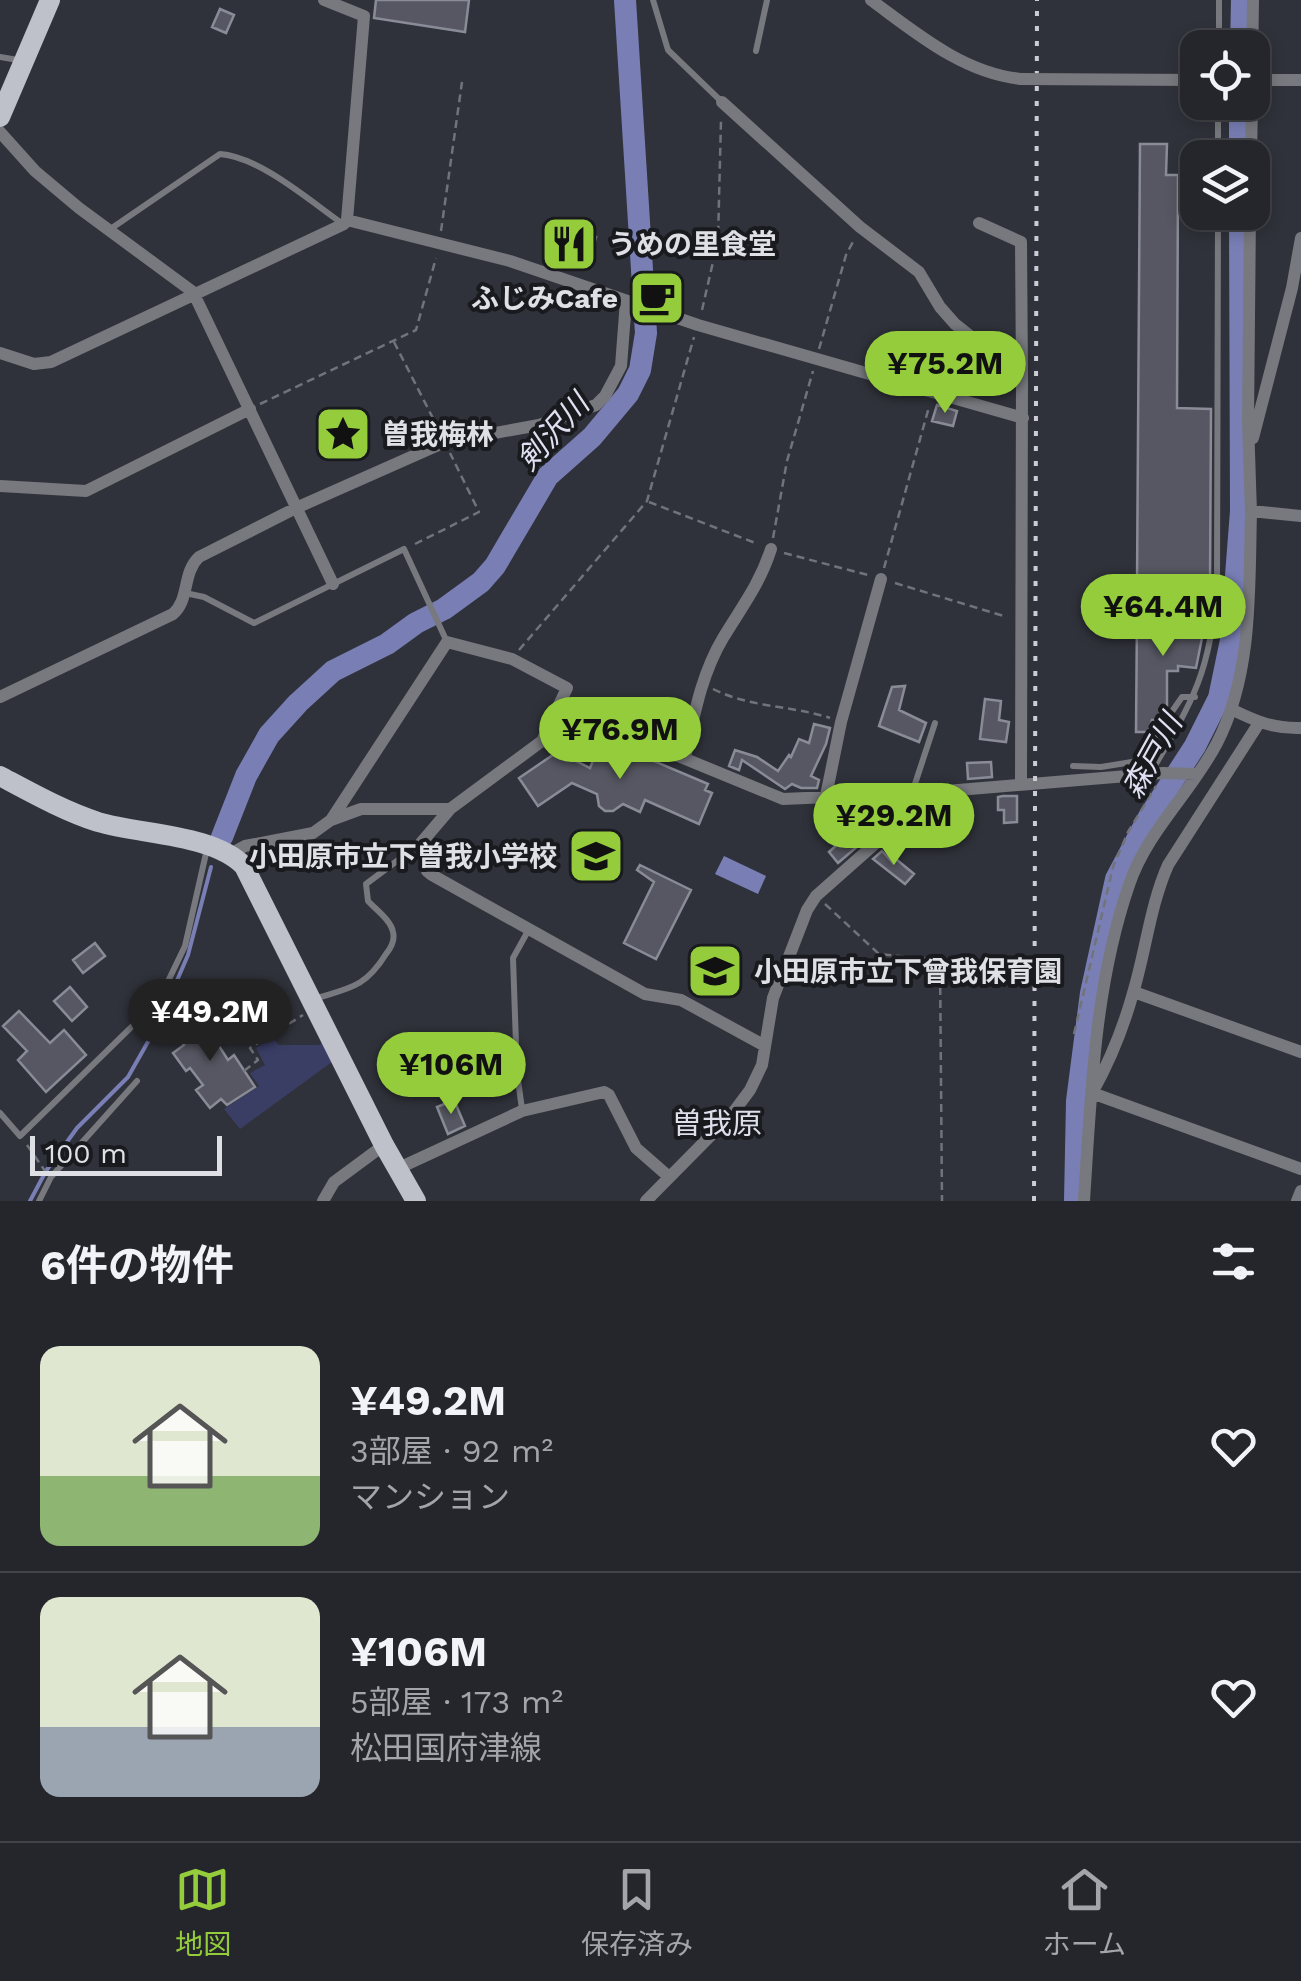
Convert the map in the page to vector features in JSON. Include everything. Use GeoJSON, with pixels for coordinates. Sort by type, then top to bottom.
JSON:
{"type":"FeatureCollection","features":[{"type":"Feature","properties":{"kind":"main road"},"geometry":{"type":"LineString","coordinates":[[0,116],[50,0]]}},
{"type":"Feature","properties":{"kind":"main road"},"geometry":{"type":"LineString","coordinates":[[0,776],[94,820],[208,844],[232,854],[244,866],[416,1201]]}},
{"type":"Feature","properties":{"kind":"street"},"geometry":{"type":"LineString","coordinates":[[324,0],[364,16],[345,222]]}},
{"type":"Feature","properties":{"kind":"street"},"geometry":{"type":"LineString","coordinates":[[870,0],[981,71],[1021,79],[1180,80]]}},
{"type":"Feature","properties":{"kind":"street"},"geometry":{"type":"LineString","coordinates":[[1253,0],[1254,30]]}},
{"type":"Feature","properties":{"kind":"street"},"geometry":{"type":"LineString","coordinates":[[1270,79],[1301,80]]}},
{"type":"Feature","properties":{"kind":"street"},"geometry":{"type":"LineString","coordinates":[[722,102],[860,226],[919,272],[955,324],[1022,377]]}},
{"type":"Feature","properties":{"kind":"street"},"geometry":{"type":"LineString","coordinates":[[0,132],[34,171],[194,292],[334,584]]}},
{"type":"Feature","properties":{"kind":"street"},"geometry":{"type":"LineString","coordinates":[[0,353],[43,364],[345,222],[510,261],[698,325],[1023,418]]}},
{"type":"Feature","properties":{"kind":"street"},"geometry":{"type":"LineString","coordinates":[[979,222],[1020,242],[1021,784]]}},
{"type":"Feature","properties":{"kind":"street"},"geometry":{"type":"LineString","coordinates":[[1084,1201],[1093,1051],[1128,886],[1144,850],[1216,745],[1232,709],[1244,659],[1251,514],[1250,230]]}},
{"type":"Feature","properties":{"kind":"street"},"geometry":{"type":"LineString","coordinates":[[1250,450],[1301,238]]}},
{"type":"Feature","properties":{"kind":"street"},"geometry":{"type":"LineString","coordinates":[[0,696],[173,614],[181,606],[188,570],[200,557],[296,508],[445,442],[539,426],[601,401],[621,366],[630,303]]}},
{"type":"Feature","properties":{"kind":"street"},"geometry":{"type":"LineString","coordinates":[[0,486],[86,491],[250,409]]}},
{"type":"Feature","properties":{"kind":"street"},"geometry":{"type":"LineString","coordinates":[[1251,514],[1301,516]]}},
{"type":"Feature","properties":{"kind":"street"},"geometry":{"type":"LineString","coordinates":[[685,757],[702,683],[723,639],[763,576],[772,549]]}},
{"type":"Feature","properties":{"kind":"street"},"geometry":{"type":"LineString","coordinates":[[826,796],[841,722],[880,579]]}},
{"type":"Feature","properties":{"kind":"street"},"geometry":{"type":"LineString","coordinates":[[331,820],[447,642],[512,659],[566,688],[542,741]]}},
{"type":"Feature","properties":{"kind":"street"},"geometry":{"type":"LineString","coordinates":[[1232,709],[1260,723],[1301,728]]}},
{"type":"Feature","properties":{"kind":"street"},"geometry":{"type":"LineString","coordinates":[[765,1046],[681,1000],[645,994],[432,876],[420,843],[450,809],[542,741],[588,718],[783,799],[1196,774]]}},
{"type":"Feature","properties":{"kind":"street"},"geometry":{"type":"LineString","coordinates":[[1092,1093],[1112,1059],[1134,992],[1158,888],[1168,865],[1260,723]]}},
{"type":"Feature","properties":{"kind":"street"},"geometry":{"type":"LineString","coordinates":[[646,1201],[732,1114],[750,1090],[762,1065],[772,998],[816,896],[876,842],[917,793]]}},
{"type":"Feature","properties":{"kind":"street"},"geometry":{"type":"LineString","coordinates":[[232,854],[245,846],[313,834],[331,820],[361,809],[450,809]]}},
{"type":"Feature","properties":{"kind":"street"},"geometry":{"type":"LineString","coordinates":[[1134,992],[1301,1052]]}},
{"type":"Feature","properties":{"kind":"street"},"geometry":{"type":"LineString","coordinates":[[399,1168],[522,1111],[604,1092],[636,1148],[668,1176]]}},
{"type":"Feature","properties":{"kind":"street"},"geometry":{"type":"LineString","coordinates":[[1092,1093],[1301,1169]]}},
{"type":"Feature","properties":{"kind":"street"},"geometry":{"type":"LineString","coordinates":[[323,1201],[334,1182],[384,1145]]}},
{"type":"Feature","properties":{"kind":"street"},"geometry":{"type":"LineString","coordinates":[[1297,1201],[1301,1190]]}},
{"type":"Feature","properties":{"kind":"lane"},"geometry":{"type":"LineString","coordinates":[[653,0],[668,50],[722,102]]}},
{"type":"Feature","properties":{"kind":"lane"},"geometry":{"type":"LineString","coordinates":[[756,51],[767,0]]}},
{"type":"Feature","properties":{"kind":"lane"},"geometry":{"type":"LineString","coordinates":[[1219,0],[1219,30]]}},
{"type":"Feature","properties":{"kind":"lane"},"geometry":{"type":"LineString","coordinates":[[0,57],[24,61]]}},
{"type":"Feature","properties":{"kind":"lane"},"geometry":{"type":"LineString","coordinates":[[109,230],[220,154],[232,154],[276,177],[345,222]]}},
{"type":"Feature","properties":{"kind":"lane"},"geometry":{"type":"LineString","coordinates":[[1156,774],[1195,697],[1214,636],[1218,230]]}},
{"type":"Feature","properties":{"kind":"lane"},"geometry":{"type":"LineString","coordinates":[[184,592],[204,597],[254,624],[404,549],[447,642]]}},
{"type":"Feature","properties":{"kind":"lane"},"geometry":{"type":"LineString","coordinates":[[1073,766],[1138,761],[1182,696],[1195,697]]}},
{"type":"Feature","properties":{"kind":"lane"},"geometry":{"type":"LineString","coordinates":[[917,793],[935,723]]}},
{"type":"Feature","properties":{"kind":"lane"},"geometry":{"type":"LineString","coordinates":[[314,1003],[362,984],[374,974],[391,947],[394,934],[392,926],[368,901],[366,884],[420,843]]}},
{"type":"Feature","properties":{"kind":"lane"},"geometry":{"type":"LineString","coordinates":[[0,1112],[20,1136],[159,1000],[185,946],[208,844]]}},
{"type":"Feature","properties":{"kind":"lane"},"geometry":{"type":"LineString","coordinates":[[522,1111],[513,958],[529,930]]}},
{"type":"Feature","properties":{"kind":"lane"},"geometry":{"type":"LineString","coordinates":[[39,1201],[51,1176],[137,1081]]}},
{"type":"Feature","properties":{"kind":"path"},"geometry":{"type":"LineString","coordinates":[[250,409],[418,327],[439,246],[462,82]]}},
{"type":"Feature","properties":{"kind":"path"},"geometry":{"type":"LineString","coordinates":[[512,659],[647,501],[698,325],[718,240],[722,102]]}},
{"type":"Feature","properties":{"kind":"path"},"geometry":{"type":"LineString","coordinates":[[772,549],[787,461],[846,255],[860,226]]}},
{"type":"Feature","properties":{"kind":"path"},"geometry":{"type":"LineString","coordinates":[[880,579],[955,324]]}},
{"type":"Feature","properties":{"kind":"path"},"geometry":{"type":"LineString","coordinates":[[393,340],[479,512],[404,549]]}},
{"type":"Feature","properties":{"kind":"path"},"geometry":{"type":"LineString","coordinates":[[647,501],[772,549],[1020,620]]}},
{"type":"Feature","properties":{"kind":"path"},"geometry":{"type":"LineString","coordinates":[[702,683],[739,702],[808,711],[841,722]]}},
{"type":"Feature","properties":{"kind":"path"},"geometry":{"type":"LineString","coordinates":[[1074,1034],[1113,867],[1156,774]]}},
{"type":"Feature","properties":{"kind":"path"},"geometry":{"type":"LineString","coordinates":[[816,896],[879,954],[978,964]]}},
{"type":"Feature","properties":{"kind":"path"},"geometry":{"type":"LineString","coordinates":[[940,962],[942,1201]]}},
{"type":"Feature","properties":{"kind":"path"},"geometry":{"type":"LineString","coordinates":[[244,1071],[258,1060],[250,1048],[314,1003]]}},
{"type":"Feature","properties":{"kind":"path"},"geometry":{"type":"LineString","coordinates":[[20,1136],[42,1167]]}},
{"type":"Feature","properties":{"kind":"shaded area"},"geometry":{"type":"Polygon","coordinates":[[[724,856],[766,876],[758,894],[715,874],[724,856]]]}},
{"type":"Feature","properties":{"kind":"shaded area"},"geometry":{"type":"Polygon","coordinates":[[[272,1038],[279,1045],[319,1045],[327,1039],[336,1059],[240,1129],[224,1109],[259,1086],[250,1073],[265,1065],[256,1048],[272,1038]]]}},
{"type":"Feature","properties":{"kind":"building"},"geometry":{"type":"Polygon","coordinates":[[[376,0],[469,0],[465,32],[374,18],[376,0]]]}},
{"type":"Feature","properties":{"kind":"building"},"geometry":{"type":"Polygon","coordinates":[[[220,9],[234,15],[226,33],[212,27],[220,9]]]}},
{"type":"Feature","properties":{"kind":"building"},"geometry":{"type":"Polygon","coordinates":[[[1140,144],[1167,144],[1166,175],[1178,175],[1177,408],[1211,409],[1210,585],[1137,584],[1140,144]]]}},
{"type":"Feature","properties":{"kind":"building","name":"うめの里食堂"},"geometry":{"type":"Polygon","coordinates":[[[560,229],[596,237],[593,250],[582,248],[580,256],[555,250],[560,229]]]}},
{"type":"Feature","properties":{"kind":"building"},"geometry":{"type":"Polygon","coordinates":[[[937,405],[957,411],[953,426],[932,421],[937,405]]]}},
{"type":"Feature","properties":{"kind":"building"},"geometry":{"type":"Polygon","coordinates":[[[1191,606],[1208,608],[1196,668],[1178,666],[1178,671],[1167,671],[1167,706],[1158,720],[1152,720],[1149,732],[1136,732],[1137,614],[1168,614],[1168,623],[1189,624],[1191,606]]]}},
{"type":"Feature","properties":{"kind":"building"},"geometry":{"type":"Polygon","coordinates":[[[905,686],[899,710],[926,723],[919,742],[879,726],[892,687],[905,686]]]}},
{"type":"Feature","properties":{"kind":"building"},"geometry":{"type":"Polygon","coordinates":[[[985,699],[1001,701],[999,720],[1009,722],[1006,742],[980,739],[985,699]]]}},
{"type":"Feature","properties":{"kind":"building"},"geometry":{"type":"Polygon","coordinates":[[[814,724],[830,728],[811,776],[819,780],[817,788],[792,784],[785,789],[742,760],[739,770],[729,766],[735,750],[757,757],[778,771],[791,757],[799,739],[809,743],[814,724]]]}},
{"type":"Feature","properties":{"kind":"building"},"geometry":{"type":"Polygon","coordinates":[[[602,739],[708,784],[705,790],[712,793],[699,824],[645,800],[640,812],[623,804],[605,811],[599,806],[597,794],[572,783],[538,806],[519,778],[566,746],[576,761],[590,768],[602,739]]]}},
{"type":"Feature","properties":{"kind":"building"},"geometry":{"type":"Polygon","coordinates":[[[991,762],[992,777],[968,779],[967,763],[991,762]]]}},
{"type":"Feature","properties":{"kind":"building"},"geometry":{"type":"Polygon","coordinates":[[[1017,796],[1017,822],[1004,823],[998,797],[1017,796]]]}},
{"type":"Feature","properties":{"kind":"building"},"geometry":{"type":"Polygon","coordinates":[[[852,811],[859,845],[838,863],[829,852],[839,843],[836,812],[852,811]]]}},
{"type":"Feature","properties":{"kind":"building"},"geometry":{"type":"Polygon","coordinates":[[[882,851],[893,863],[896,859],[914,874],[905,884],[873,859],[882,851]]]}},
{"type":"Feature","properties":{"kind":"building"},"geometry":{"type":"Polygon","coordinates":[[[640,865],[691,890],[656,959],[624,943],[654,882],[637,870],[640,865]]]}},
{"type":"Feature","properties":{"kind":"building"},"geometry":{"type":"Polygon","coordinates":[[[95,943],[105,956],[83,973],[73,960],[95,943]]]}},
{"type":"Feature","properties":{"kind":"building"},"geometry":{"type":"Polygon","coordinates":[[[70,987],[87,1007],[72,1021],[54,1001],[70,987]]]}},
{"type":"Feature","properties":{"kind":"building"},"geometry":{"type":"Polygon","coordinates":[[[252,998],[258,1008],[247,1015],[242,1007],[245,1012],[227,1019],[221,1009],[238,1000],[241,1005],[252,998]]]}},
{"type":"Feature","properties":{"kind":"building"},"geometry":{"type":"Polygon","coordinates":[[[19,1011],[50,1043],[64,1030],[86,1055],[46,1092],[18,1060],[27,1051],[3,1026],[19,1011]]]}},
{"type":"Feature","properties":{"kind":"building"},"geometry":{"type":"Polygon","coordinates":[[[197,1012],[228,1060],[234,1055],[255,1087],[227,1105],[221,1099],[210,1108],[196,1090],[203,1085],[173,1053],[184,1045],[172,1028],[197,1012]]]}},
{"type":"Feature","properties":{"kind":"building"},"geometry":{"type":"Polygon","coordinates":[[[454,1100],[465,1126],[448,1134],[437,1107],[454,1100]]]}},
{"type":"Feature","properties":{"kind":"waterway","name":"剣沢川"},"geometry":{"type":"LineString","coordinates":[[222,837],[246,776],[269,735],[333,671],[387,644],[481,582],[495,566],[548,476],[592,437],[628,394],[640,370],[646,333],[625,0]]}},
{"type":"Feature","properties":{"kind":"waterway","name":"森戸川"},"geometry":{"type":"LineString","coordinates":[[1241,30],[1242,0]]}},
{"type":"Feature","properties":{"kind":"waterway","name":"森戸川"},"geometry":{"type":"LineString","coordinates":[[1240,120],[1240,140]]}},
{"type":"Feature","properties":{"kind":"waterway","name":"森戸川"},"geometry":{"type":"LineString","coordinates":[[1075,1201],[1077,1101],[1091,993],[1116,879],[1219,698],[1231,640],[1241,511],[1240,230]]}},
{"type":"Feature","properties":{"kind":"waterway","name":"剣沢川"},"geometry":{"type":"LineString","coordinates":[[30,1201],[77,1128],[128,1077],[149,1040],[166,1020],[169,999],[188,955],[211,867]]}},
{"type":"Feature","properties":{"kind":"railway"},"geometry":{"type":"LineString","coordinates":[[1034,1201],[1037,0]]}},
{"type":"Feature","properties":{"kind":"place","name":"うめの里食堂"},"geometry":{"type":"Point","coordinates":[569,244]}},
{"type":"Feature","properties":{"kind":"place","name":"ふじみCafe"},"geometry":{"type":"Point","coordinates":[657,298]}},
{"type":"Feature","properties":{"kind":"place","name":"曽我梅林"},"geometry":{"type":"Point","coordinates":[343,434]}},
{"type":"Feature","properties":{"kind":"place","name":"小田原市立下曽我小学校"},"geometry":{"type":"Point","coordinates":[596,856]}},
{"type":"Feature","properties":{"kind":"place","name":"小田原市立下曾我保育園"},"geometry":{"type":"Point","coordinates":[715,971]}},
{"type":"Feature","properties":{"kind":"district","name":"曽我原"},"geometry":{"type":"Point","coordinates":[717,1124]}}]}
